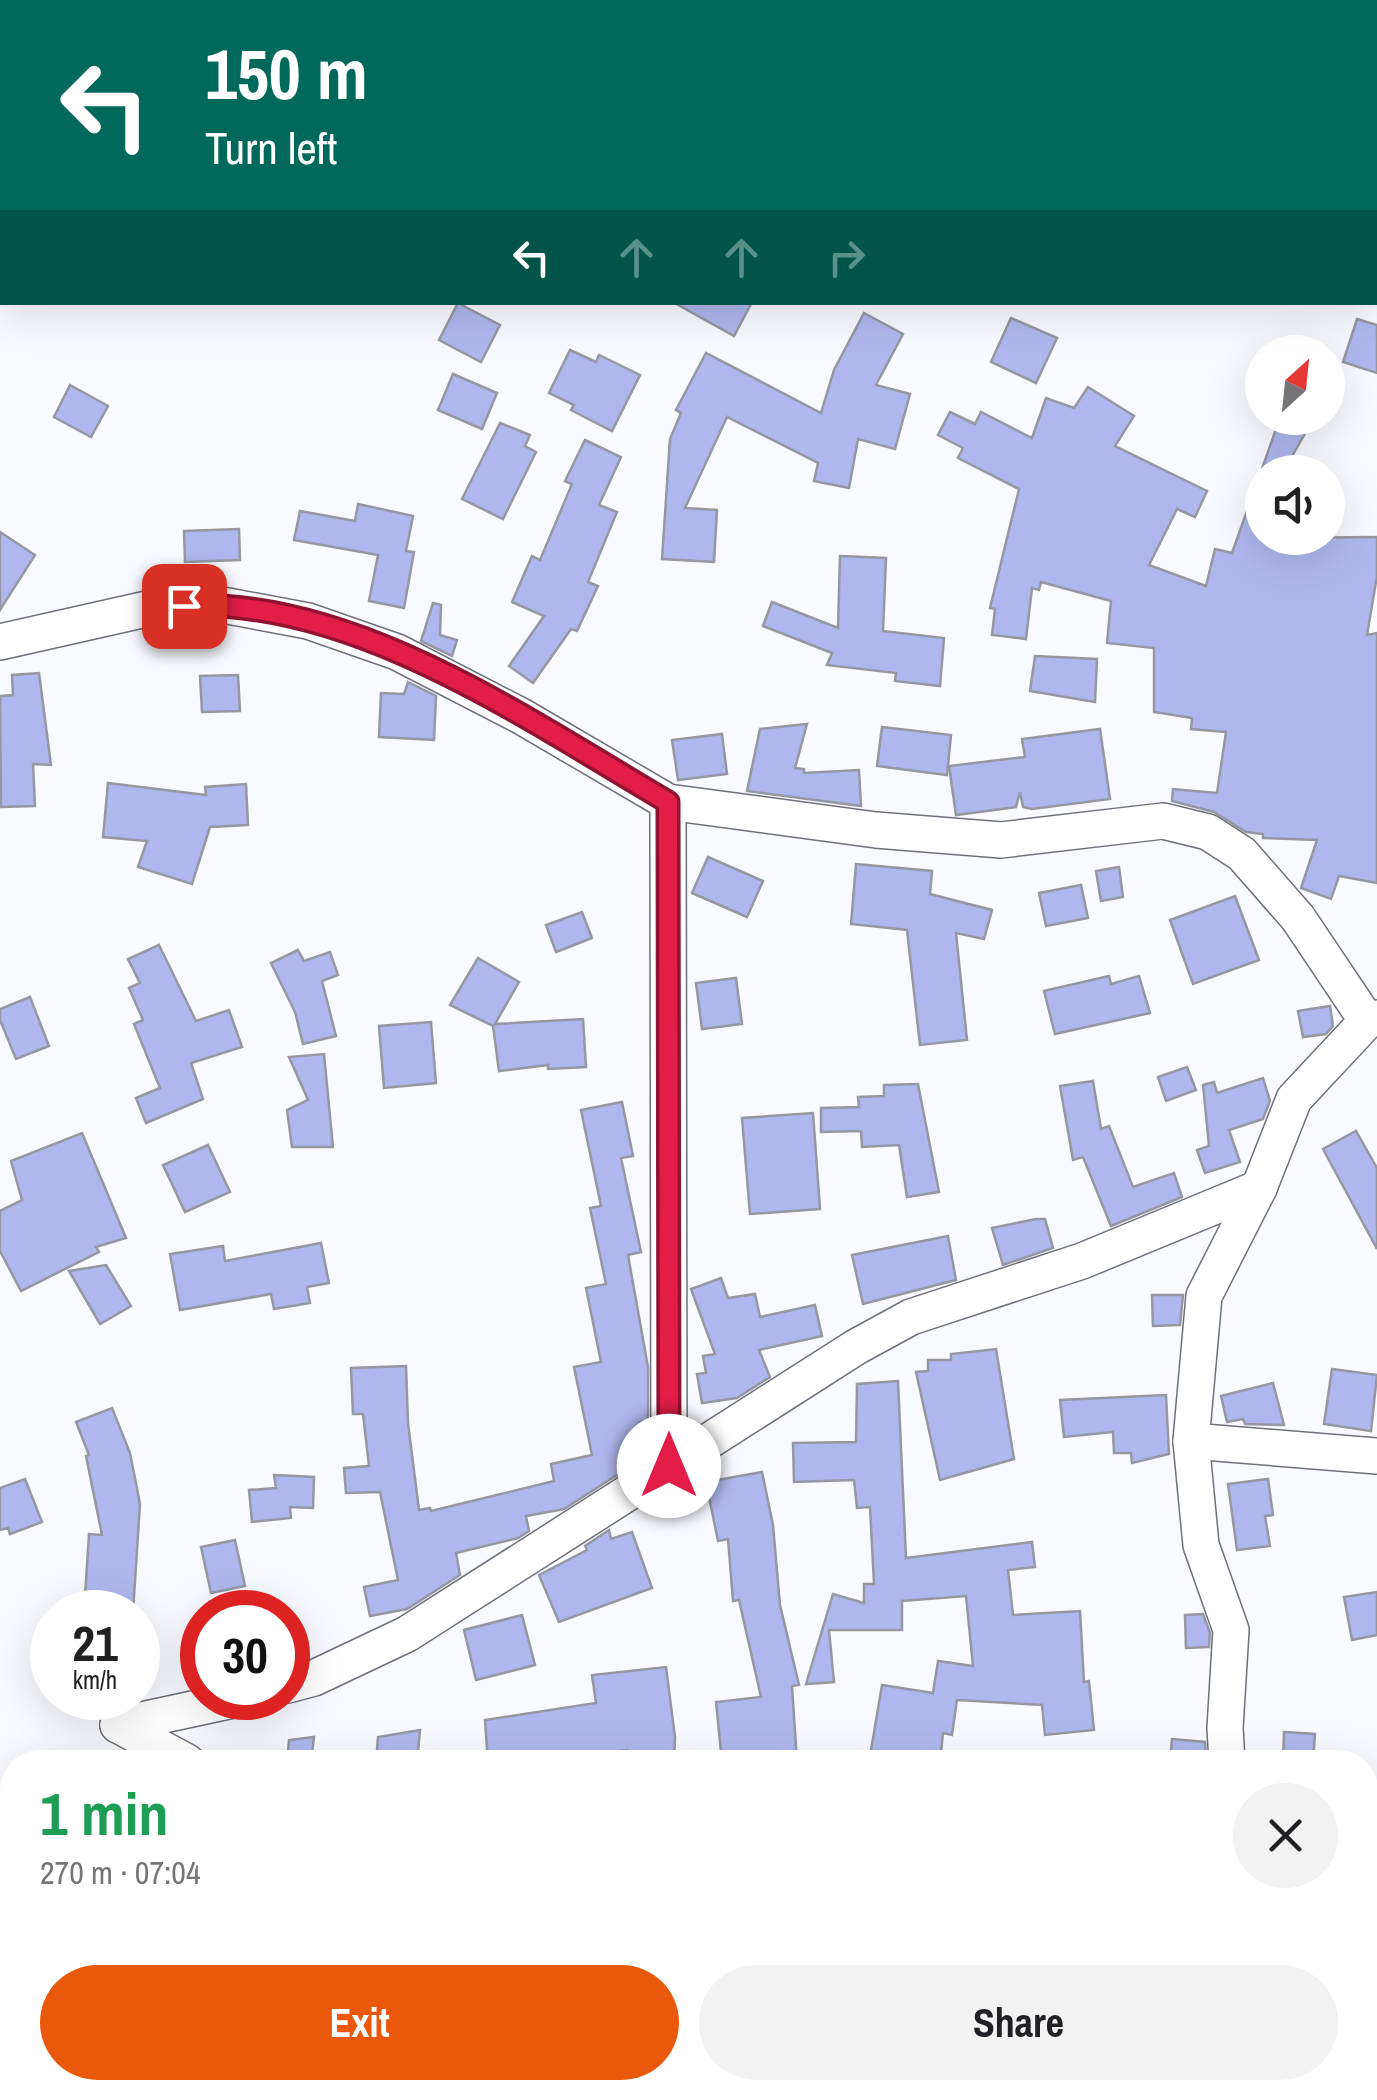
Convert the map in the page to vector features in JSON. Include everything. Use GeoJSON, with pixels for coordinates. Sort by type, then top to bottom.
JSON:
{"type":"FeatureCollection","features":[{"type":"Feature","properties":{"kind":"street"},"geometry":{"type":"LineString","coordinates":[[0,642],[151,608],[218,604],[308,620],[397,652],[521,716],[668,802],[876,830],[1001,840],[1164,821],[1208,832],[1242,854],[1298,918],[1372,1019],[1294,1098],[1259,1188],[1204,1296],[1191,1441],[1201,1545],[1231,1630],[1226,1750]]}},
{"type":"Feature","properties":{"kind":"street"},"geometry":{"type":"LineString","coordinates":[[668,802],[669,1466]]}},
{"type":"Feature","properties":{"kind":"street"},"geometry":{"type":"LineString","coordinates":[[310,1679],[407,1634],[911,1317],[1082,1261],[1259,1188]]}},
{"type":"Feature","properties":{"kind":"street"},"geometry":{"type":"LineString","coordinates":[[1191,1441],[1377,1456]]}},
{"type":"Feature","properties":{"kind":"street"},"geometry":{"type":"LineString","coordinates":[[165,1750],[118,1725],[180,1712]]}},
{"type":"Feature","properties":{"kind":"building"},"geometry":{"type":"Polygon","coordinates":[[[457,305],[500,325],[481,362],[439,340],[457,305]]]}},
{"type":"Feature","properties":{"kind":"building"},"geometry":{"type":"Polygon","coordinates":[[[678,305],[750,305],[734,336],[678,305]]]}},
{"type":"Feature","properties":{"kind":"building"},"geometry":{"type":"Polygon","coordinates":[[[864,313],[903,334],[876,385],[910,394],[895,449],[858,439],[849,488],[814,481],[818,463],[727,417],[685,508],[717,510],[714,562],[662,559],[670,439],[681,413],[676,410],[706,353],[821,413],[834,370],[864,313]]]}},
{"type":"Feature","properties":{"kind":"building"},"geometry":{"type":"Polygon","coordinates":[[[1011,318],[1057,338],[1036,383],[991,362],[1011,318]]]}},
{"type":"Feature","properties":{"kind":"building"},"geometry":{"type":"Polygon","coordinates":[[[1357,319],[1377,325],[1377,373],[1345,363],[1357,319]]]}},
{"type":"Feature","properties":{"kind":"building"},"geometry":{"type":"Polygon","coordinates":[[[570,350],[596,362],[599,355],[640,375],[612,431],[571,410],[574,405],[549,393],[570,350]]]}},
{"type":"Feature","properties":{"kind":"building"},"geometry":{"type":"Polygon","coordinates":[[[453,374],[497,393],[482,429],[438,410],[453,374]]]}},
{"type":"Feature","properties":{"kind":"building"},"geometry":{"type":"Polygon","coordinates":[[[70,385],[108,406],[91,437],[54,417],[70,385]]]}},
{"type":"Feature","properties":{"kind":"building"},"geometry":{"type":"Polygon","coordinates":[[[1088,387],[1134,416],[1115,446],[1207,491],[1195,517],[1177,509],[1149,565],[1206,586],[1215,549],[1232,553],[1245,516],[1245,555],[1345,555],[1345,537],[1377,537],[1377,576],[1367,635],[1377,633],[1377,883],[1339,876],[1331,899],[1301,888],[1317,840],[1263,838],[1263,834],[1246,832],[1214,812],[1172,801],[1173,789],[1217,793],[1226,732],[1191,729],[1192,718],[1154,712],[1154,648],[1107,643],[1111,601],[1041,582],[1039,590],[1032,588],[1026,639],[992,635],[995,609],[990,608],[1019,489],[958,458],[963,448],[938,435],[950,412],[975,424],[981,412],[1032,438],[1046,398],[1074,408],[1088,387]]]}},
{"type":"Feature","properties":{"kind":"building"},"geometry":{"type":"Polygon","coordinates":[[[500,423],[530,435],[525,446],[536,452],[503,519],[462,499],[500,423]]]}},
{"type":"Feature","properties":{"kind":"building"},"geometry":{"type":"Polygon","coordinates":[[[1274,435],[1304,435],[1293,455],[1267,455],[1274,435]]]}},
{"type":"Feature","properties":{"kind":"building"},"geometry":{"type":"Polygon","coordinates":[[[585,440],[621,457],[599,505],[617,512],[588,582],[598,586],[577,631],[571,629],[533,683],[509,666],[544,616],[512,602],[532,556],[540,560],[572,484],[565,481],[585,440]]]}},
{"type":"Feature","properties":{"kind":"building"},"geometry":{"type":"Polygon","coordinates":[[[358,504],[413,516],[406,551],[414,552],[404,608],[369,601],[378,555],[294,540],[300,511],[355,521],[358,504]]]}},
{"type":"Feature","properties":{"kind":"building"},"geometry":{"type":"Polygon","coordinates":[[[239,529],[240,560],[185,562],[184,531],[239,529]]]}},
{"type":"Feature","properties":{"kind":"building"},"geometry":{"type":"Polygon","coordinates":[[[0,532],[35,555],[0,610],[0,532]]]}},
{"type":"Feature","properties":{"kind":"building"},"geometry":{"type":"Polygon","coordinates":[[[840,556],[886,558],[883,631],[944,638],[940,686],[895,681],[896,673],[827,665],[832,653],[763,626],[772,602],[838,628],[840,556]]]}},
{"type":"Feature","properties":{"kind":"building"},"geometry":{"type":"Polygon","coordinates":[[[433,603],[441,605],[440,635],[457,640],[452,656],[421,641],[433,603]]]}},
{"type":"Feature","properties":{"kind":"building"},"geometry":{"type":"Polygon","coordinates":[[[1035,656],[1097,659],[1095,702],[1030,691],[1035,656]]]}},
{"type":"Feature","properties":{"kind":"building"},"geometry":{"type":"Polygon","coordinates":[[[39,673],[51,765],[33,764],[35,806],[1,807],[0,696],[13,695],[12,675],[39,673]]]}},
{"type":"Feature","properties":{"kind":"building"},"geometry":{"type":"Polygon","coordinates":[[[238,675],[240,711],[202,712],[200,676],[238,675]]]}},
{"type":"Feature","properties":{"kind":"building"},"geometry":{"type":"Polygon","coordinates":[[[408,682],[436,696],[434,740],[379,737],[381,693],[404,694],[408,682]]]}},
{"type":"Feature","properties":{"kind":"building"},"geometry":{"type":"Polygon","coordinates":[[[807,724],[795,768],[804,769],[804,773],[859,770],[861,806],[747,791],[760,729],[807,724]]]}},
{"type":"Feature","properties":{"kind":"building"},"geometry":{"type":"Polygon","coordinates":[[[882,727],[951,735],[947,775],[877,766],[882,727]]]}},
{"type":"Feature","properties":{"kind":"building"},"geometry":{"type":"Polygon","coordinates":[[[1100,729],[1110,799],[1032,809],[1023,807],[1020,792],[1016,807],[956,815],[949,766],[1025,757],[1022,739],[1100,729]]]}},
{"type":"Feature","properties":{"kind":"building"},"geometry":{"type":"Polygon","coordinates":[[[722,734],[727,774],[678,780],[672,740],[722,734]]]}},
{"type":"Feature","properties":{"kind":"building"},"geometry":{"type":"Polygon","coordinates":[[[108,783],[206,795],[205,787],[246,784],[248,825],[210,827],[192,884],[138,867],[147,841],[103,837],[108,783]]]}},
{"type":"Feature","properties":{"kind":"building"},"geometry":{"type":"Polygon","coordinates":[[[708,857],[763,881],[747,917],[692,893],[708,857]]]}},
{"type":"Feature","properties":{"kind":"building"},"geometry":{"type":"Polygon","coordinates":[[[856,864],[932,871],[930,894],[992,910],[984,939],[956,933],[967,1040],[920,1045],[907,930],[851,924],[856,864]]]}},
{"type":"Feature","properties":{"kind":"building"},"geometry":{"type":"Polygon","coordinates":[[[1119,867],[1123,897],[1101,901],[1096,871],[1119,867]]]}},
{"type":"Feature","properties":{"kind":"building"},"geometry":{"type":"Polygon","coordinates":[[[1081,885],[1088,918],[1046,926],[1039,893],[1081,885]]]}},
{"type":"Feature","properties":{"kind":"building"},"geometry":{"type":"Polygon","coordinates":[[[1235,896],[1259,960],[1193,984],[1170,920],[1235,896]]]}},
{"type":"Feature","properties":{"kind":"building"},"geometry":{"type":"Polygon","coordinates":[[[582,912],[592,938],[556,952],[546,925],[582,912]]]}},
{"type":"Feature","properties":{"kind":"building"},"geometry":{"type":"Polygon","coordinates":[[[159,945],[196,1021],[229,1010],[242,1047],[191,1063],[203,1099],[146,1123],[136,1098],[160,1088],[134,1024],[143,1020],[129,988],[140,983],[128,959],[159,945]]]}},
{"type":"Feature","properties":{"kind":"building"},"geometry":{"type":"Polygon","coordinates":[[[298,950],[304,961],[330,952],[338,975],[322,981],[336,1036],[303,1044],[295,1012],[271,963],[298,950]]]}},
{"type":"Feature","properties":{"kind":"building"},"geometry":{"type":"Polygon","coordinates":[[[478,958],[519,982],[495,1024],[583,1019],[586,1067],[548,1069],[548,1065],[499,1071],[493,1026],[450,1005],[478,958]]]}},
{"type":"Feature","properties":{"kind":"building"},"geometry":{"type":"Polygon","coordinates":[[[1109,976],[1111,984],[1139,976],[1150,1013],[1055,1034],[1044,991],[1109,976]]]}},
{"type":"Feature","properties":{"kind":"building"},"geometry":{"type":"Polygon","coordinates":[[[736,978],[742,1024],[702,1029],[696,983],[736,978]]]}},
{"type":"Feature","properties":{"kind":"building"},"geometry":{"type":"Polygon","coordinates":[[[30,997],[49,1046],[16,1059],[0,1020],[0,1009],[30,997]]]}},
{"type":"Feature","properties":{"kind":"building"},"geometry":{"type":"Polygon","coordinates":[[[1330,1006],[1333,1026],[1326,1034],[1303,1037],[1298,1011],[1330,1006]]]}},
{"type":"Feature","properties":{"kind":"building"},"geometry":{"type":"Polygon","coordinates":[[[431,1022],[436,1083],[384,1088],[379,1026],[431,1022]]]}},
{"type":"Feature","properties":{"kind":"building"},"geometry":{"type":"Polygon","coordinates":[[[324,1054],[333,1147],[292,1147],[287,1110],[308,1100],[289,1057],[324,1054]]]}},
{"type":"Feature","properties":{"kind":"building"},"geometry":{"type":"Polygon","coordinates":[[[1187,1067],[1196,1090],[1166,1101],[1158,1077],[1187,1067]]]}},
{"type":"Feature","properties":{"kind":"building"},"geometry":{"type":"Polygon","coordinates":[[[1263,1078],[1270,1101],[1263,1119],[1229,1130],[1240,1162],[1205,1173],[1197,1150],[1209,1146],[1203,1085],[1214,1082],[1217,1093],[1263,1078]]]}},
{"type":"Feature","properties":{"kind":"building"},"geometry":{"type":"Polygon","coordinates":[[[1093,1081],[1101,1129],[1109,1126],[1133,1187],[1174,1173],[1182,1197],[1111,1226],[1083,1157],[1073,1160],[1060,1086],[1093,1081]]]}},
{"type":"Feature","properties":{"kind":"building"},"geometry":{"type":"Polygon","coordinates":[[[918,1084],[939,1192],[907,1197],[899,1145],[862,1147],[861,1131],[821,1132],[821,1108],[859,1107],[858,1097],[884,1096],[884,1085],[918,1084]]]}},
{"type":"Feature","properties":{"kind":"building"},"geometry":{"type":"Polygon","coordinates":[[[622,1102],[633,1156],[621,1158],[641,1252],[628,1255],[648,1367],[648,1421],[640,1422],[648,1455],[564,1509],[526,1516],[529,1531],[518,1538],[456,1553],[460,1575],[407,1609],[370,1616],[364,1587],[398,1580],[380,1492],[346,1493],[344,1468],[369,1466],[363,1414],[353,1414],[351,1368],[406,1366],[408,1423],[419,1510],[431,1511],[554,1481],[551,1464],[592,1455],[574,1367],[601,1362],[586,1288],[606,1284],[590,1208],[601,1206],[581,1110],[622,1102]]]}},
{"type":"Feature","properties":{"kind":"building"},"geometry":{"type":"Polygon","coordinates":[[[813,1113],[820,1209],[750,1214],[742,1118],[813,1113]]]}},
{"type":"Feature","properties":{"kind":"building"},"geometry":{"type":"Polygon","coordinates":[[[1356,1131],[1377,1168],[1377,1249],[1323,1149],[1356,1131]]]}},
{"type":"Feature","properties":{"kind":"building"},"geometry":{"type":"Polygon","coordinates":[[[82,1133],[126,1238],[96,1247],[99,1252],[21,1291],[0,1251],[0,1211],[22,1200],[11,1161],[82,1133]]]}},
{"type":"Feature","properties":{"kind":"building"},"geometry":{"type":"Polygon","coordinates":[[[208,1145],[230,1192],[185,1212],[163,1165],[208,1145]]]}},
{"type":"Feature","properties":{"kind":"building"},"geometry":{"type":"Polygon","coordinates":[[[1045,1219],[1053,1248],[1003,1265],[992,1228],[1045,1219]]]}},
{"type":"Feature","properties":{"kind":"building"},"geometry":{"type":"Polygon","coordinates":[[[948,1236],[956,1280],[863,1304],[852,1255],[948,1236]]]}},
{"type":"Feature","properties":{"kind":"building"},"geometry":{"type":"Polygon","coordinates":[[[321,1243],[329,1283],[307,1287],[310,1303],[274,1309],[271,1294],[180,1310],[170,1254],[223,1246],[225,1261],[321,1243]]]}},
{"type":"Feature","properties":{"kind":"building"},"geometry":{"type":"Polygon","coordinates":[[[106,1265],[131,1306],[100,1324],[69,1271],[106,1265]]]}},
{"type":"Feature","properties":{"kind":"building"},"geometry":{"type":"Polygon","coordinates":[[[721,1278],[728,1298],[755,1294],[760,1317],[815,1305],[822,1336],[759,1350],[770,1377],[737,1398],[702,1403],[697,1374],[706,1373],[703,1356],[715,1354],[691,1289],[721,1278]]]}},
{"type":"Feature","properties":{"kind":"building"},"geometry":{"type":"Polygon","coordinates":[[[1152,1295],[1183,1295],[1180,1325],[1153,1326],[1152,1295]]]}},
{"type":"Feature","properties":{"kind":"building"},"geometry":{"type":"Polygon","coordinates":[[[996,1349],[1014,1459],[940,1480],[916,1372],[928,1371],[928,1360],[951,1360],[951,1354],[996,1349]]]}},
{"type":"Feature","properties":{"kind":"building"},"geometry":{"type":"Polygon","coordinates":[[[1332,1369],[1377,1375],[1371,1431],[1324,1424],[1332,1369]]]}},
{"type":"Feature","properties":{"kind":"building"},"geometry":{"type":"Polygon","coordinates":[[[898,1381],[906,1558],[1032,1542],[1035,1567],[1008,1570],[1013,1615],[1080,1611],[1084,1682],[1089,1681],[1094,1730],[1045,1735],[1042,1705],[957,1700],[952,1735],[943,1733],[941,1750],[871,1750],[882,1685],[933,1693],[938,1661],[973,1666],[966,1596],[902,1601],[902,1630],[829,1630],[834,1682],[806,1684],[833,1594],[864,1603],[864,1584],[874,1584],[870,1507],[857,1508],[854,1480],[794,1482],[793,1443],[856,1442],[857,1384],[898,1381]]]}},
{"type":"Feature","properties":{"kind":"building"},"geometry":{"type":"Polygon","coordinates":[[[1273,1383],[1284,1425],[1245,1424],[1243,1419],[1227,1422],[1221,1396],[1273,1383]]]}},
{"type":"Feature","properties":{"kind":"building"},"geometry":{"type":"Polygon","coordinates":[[[1166,1395],[1169,1454],[1132,1463],[1131,1453],[1114,1453],[1113,1432],[1064,1437],[1060,1400],[1166,1395]]]}},
{"type":"Feature","properties":{"kind":"building"},"geometry":{"type":"Polygon","coordinates":[[[112,1408],[130,1453],[140,1504],[134,1590],[85,1590],[89,1534],[102,1535],[86,1456],[89,1455],[76,1422],[112,1408]]]}},
{"type":"Feature","properties":{"kind":"building"},"geometry":{"type":"Polygon","coordinates":[[[762,1472],[773,1525],[780,1605],[799,1685],[792,1686],[796,1750],[721,1750],[716,1702],[761,1697],[739,1600],[733,1601],[728,1539],[718,1541],[706,1482],[762,1472]]]}},
{"type":"Feature","properties":{"kind":"building"},"geometry":{"type":"Polygon","coordinates":[[[274,1475],[314,1477],[313,1508],[290,1507],[291,1518],[252,1522],[249,1490],[276,1488],[274,1475]]]}},
{"type":"Feature","properties":{"kind":"building"},"geometry":{"type":"Polygon","coordinates":[[[25,1479],[42,1522],[10,1534],[8,1528],[0,1530],[0,1488],[25,1479]]]}},
{"type":"Feature","properties":{"kind":"building"},"geometry":{"type":"Polygon","coordinates":[[[1268,1479],[1273,1515],[1265,1516],[1270,1546],[1237,1550],[1228,1484],[1268,1479]]]}},
{"type":"Feature","properties":{"kind":"building"},"geometry":{"type":"Polygon","coordinates":[[[609,1530],[611,1539],[632,1532],[652,1588],[559,1622],[539,1575],[587,1550],[585,1546],[609,1530]]]}},
{"type":"Feature","properties":{"kind":"building"},"geometry":{"type":"Polygon","coordinates":[[[235,1540],[245,1586],[210,1590],[201,1547],[235,1540]]]}},
{"type":"Feature","properties":{"kind":"building"},"geometry":{"type":"Polygon","coordinates":[[[1377,1592],[1377,1635],[1352,1640],[1344,1597],[1377,1592]]]}},
{"type":"Feature","properties":{"kind":"building"},"geometry":{"type":"Polygon","coordinates":[[[1203,1614],[1210,1633],[1209,1647],[1186,1648],[1185,1615],[1203,1614]]]}},
{"type":"Feature","properties":{"kind":"building"},"geometry":{"type":"Polygon","coordinates":[[[522,1615],[535,1665],[476,1680],[464,1630],[522,1615]]]}},
{"type":"Feature","properties":{"kind":"building"},"geometry":{"type":"Polygon","coordinates":[[[666,1667],[674,1750],[487,1750],[485,1720],[596,1703],[592,1675],[666,1667]]]}},
{"type":"Feature","properties":{"kind":"building"},"geometry":{"type":"Polygon","coordinates":[[[420,1730],[418,1750],[377,1750],[378,1737],[420,1730]]]}},
{"type":"Feature","properties":{"kind":"building"},"geometry":{"type":"Polygon","coordinates":[[[1284,1732],[1315,1734],[1314,1750],[1283,1750],[1284,1732]]]}},
{"type":"Feature","properties":{"kind":"building"},"geometry":{"type":"Polygon","coordinates":[[[314,1737],[312,1750],[288,1750],[289,1740],[314,1737]]]}},
{"type":"Feature","properties":{"kind":"building"},"geometry":{"type":"Polygon","coordinates":[[[1172,1739],[1205,1742],[1205,1750],[1171,1750],[1172,1739]]]}},
{"type":"Feature","properties":{"kind":"route"},"geometry":{"type":"LineString","coordinates":[[184,606],[218,604],[308,620],[397,652],[521,716],[668,802],[669,1466]]}}]}
